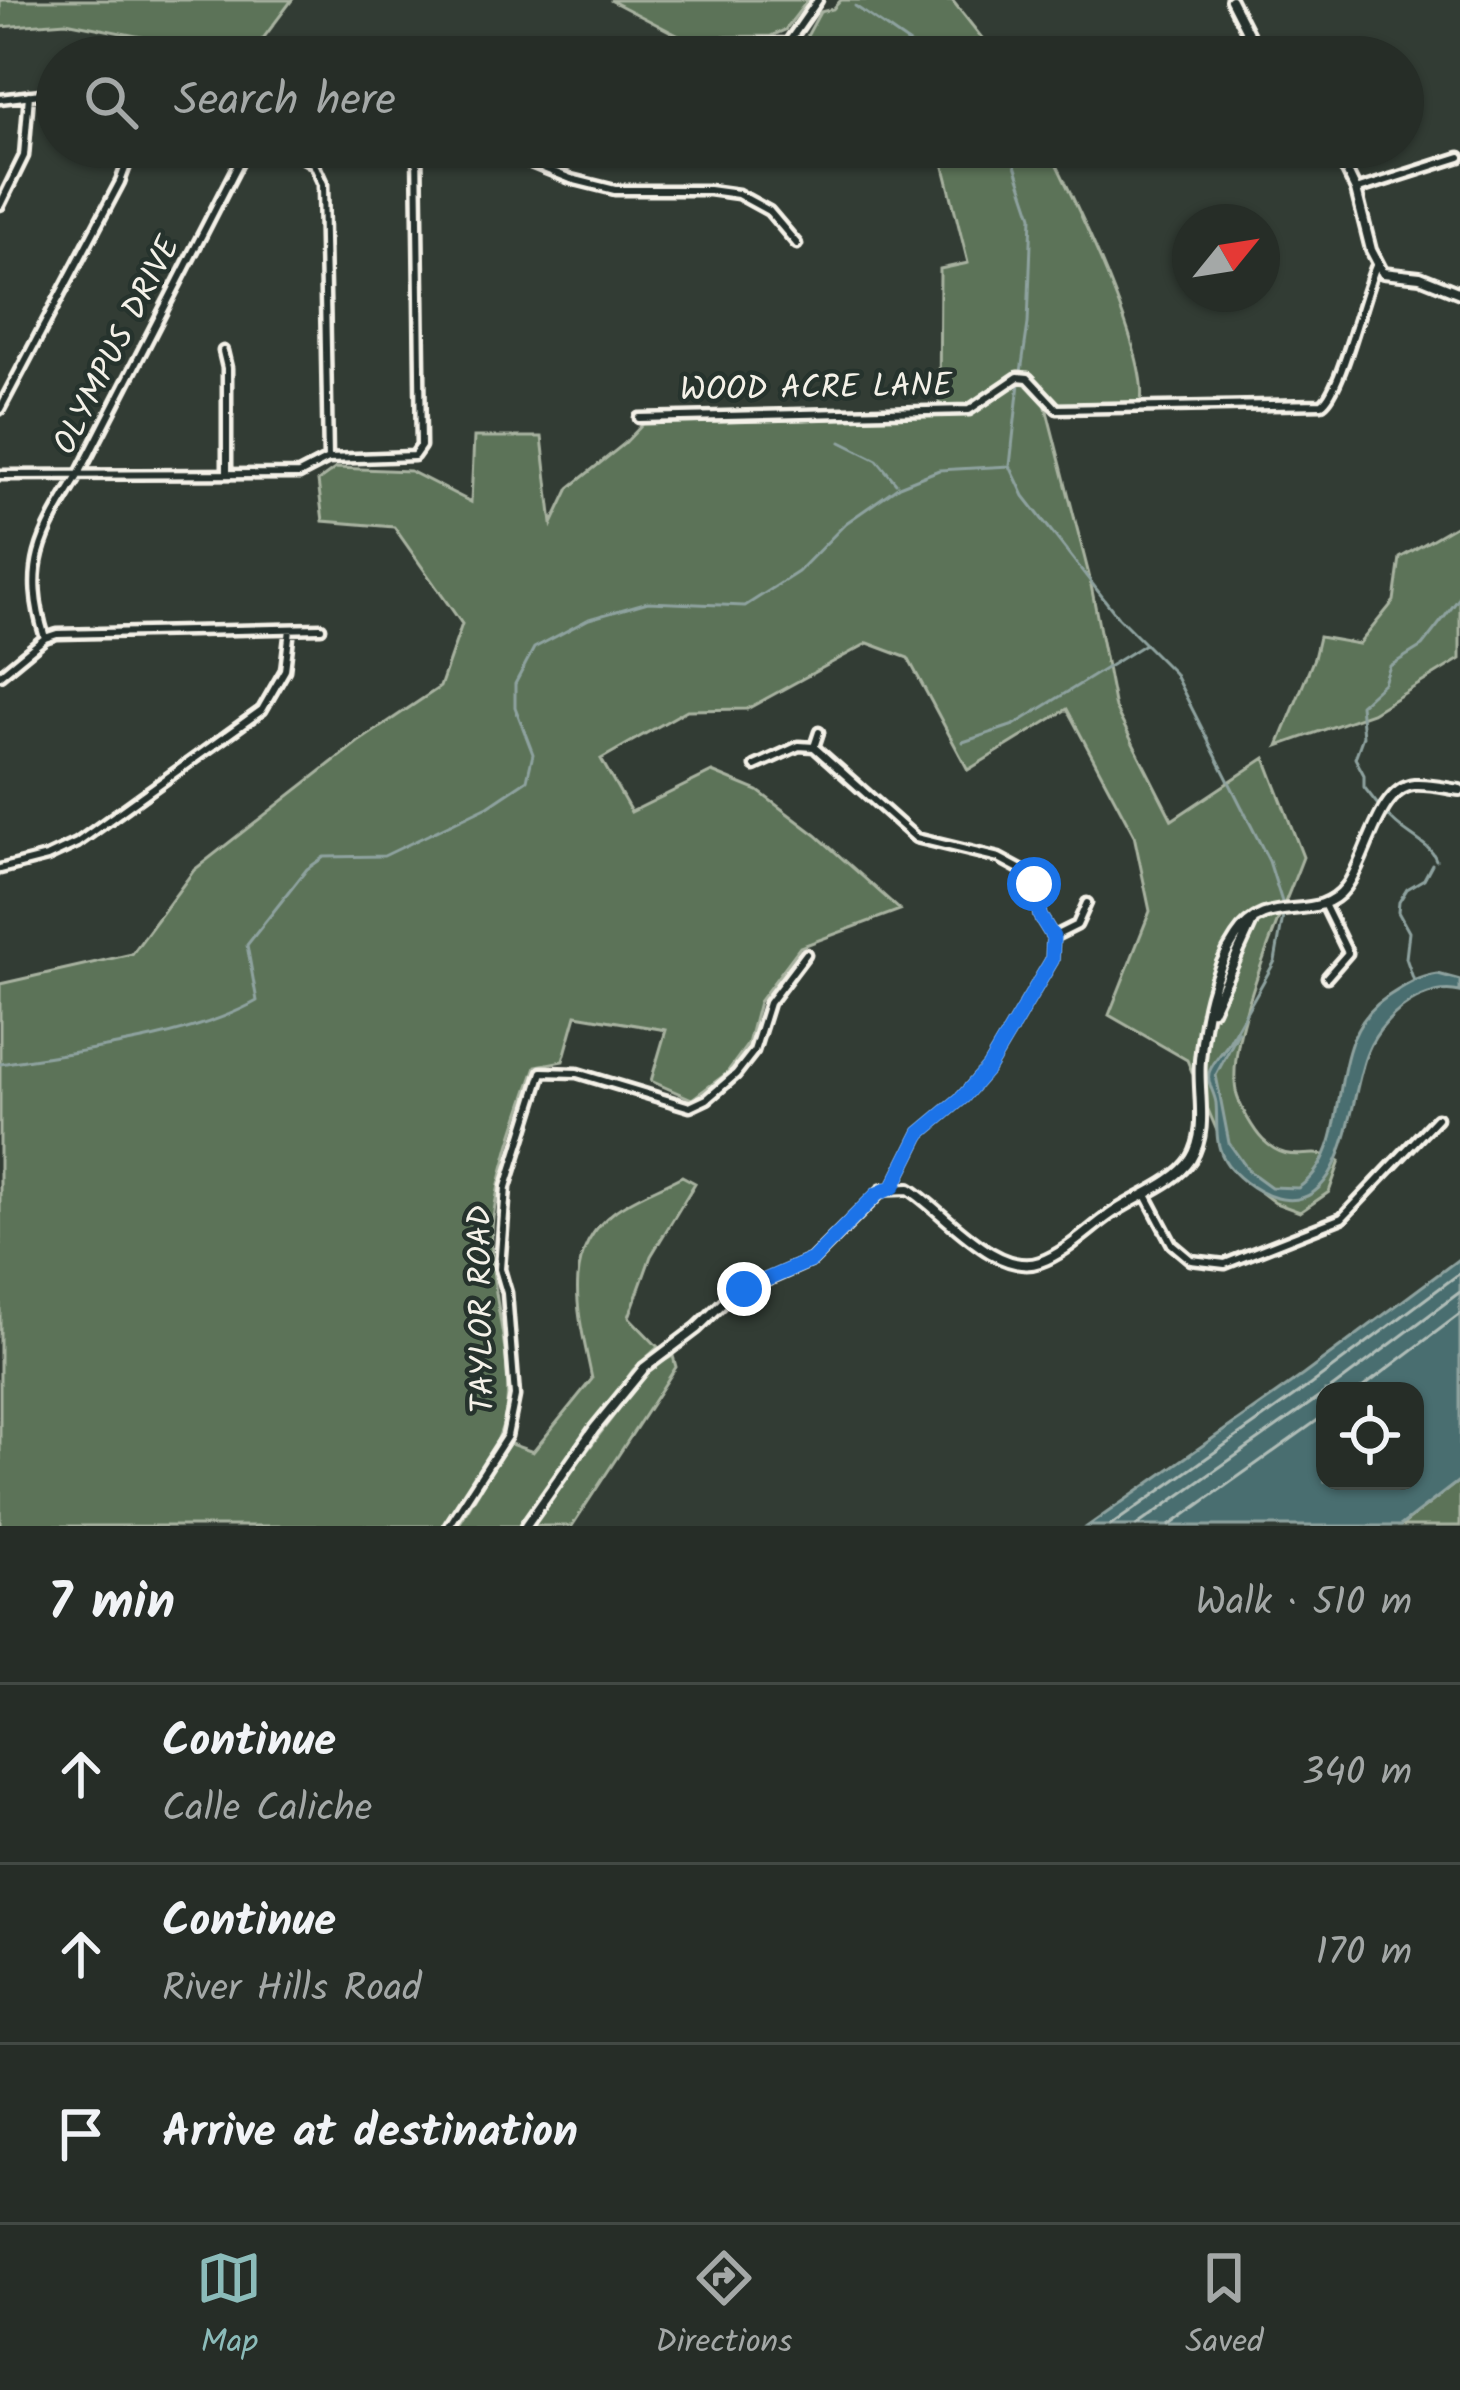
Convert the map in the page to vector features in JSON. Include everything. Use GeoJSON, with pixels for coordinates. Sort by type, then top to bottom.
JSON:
{"type":"FeatureCollection","features":[{"type":"Feature","properties":{"kind":"street"},"geometry":{"type":"LineString","coordinates":[[793,36],[818,0]]}},
{"type":"Feature","properties":{"kind":"street"},"geometry":{"type":"LineString","coordinates":[[1231,0],[1249,36]]}},
{"type":"Feature","properties":{"kind":"street"},"geometry":{"type":"LineString","coordinates":[[0,99],[36,94]]}},
{"type":"Feature","properties":{"kind":"street"},"geometry":{"type":"LineString","coordinates":[[0,206],[24,156],[28,95]]}},
{"type":"Feature","properties":{"kind":"street"},"geometry":{"type":"LineString","coordinates":[[1356,190],[1460,157]]}},
{"type":"Feature","properties":{"kind":"street"},"geometry":{"type":"LineString","coordinates":[[0,410],[126,168]]}},
{"type":"Feature","properties":{"kind":"street","name":"OLYMPUS DRIVE"},"geometry":{"type":"LineString","coordinates":[[45,638],[33,578],[37,550],[236,168]]}},
{"type":"Feature","properties":{"kind":"street"},"geometry":{"type":"LineString","coordinates":[[316,168],[323,184],[328,459]]}},
{"type":"Feature","properties":{"kind":"street"},"geometry":{"type":"LineString","coordinates":[[0,475],[299,474],[328,459],[413,456],[418,452],[421,429],[417,168]]}},
{"type":"Feature","properties":{"kind":"street"},"geometry":{"type":"LineString","coordinates":[[546,168],[602,188],[737,194],[769,211],[797,244]]}},
{"type":"Feature","properties":{"kind":"street"},"geometry":{"type":"LineString","coordinates":[[1345,168],[1356,190],[1376,266],[1390,277],[1420,277],[1460,293]]}},
{"type":"Feature","properties":{"kind":"street","name":"WOOD ACRE LANE"},"geometry":{"type":"LineString","coordinates":[[639,418],[969,410],[1018,377],[1028,378],[1057,409],[1322,404],[1332,398],[1342,374],[1350,335],[1376,266]]}},
{"type":"Feature","properties":{"kind":"street"},"geometry":{"type":"LineString","coordinates":[[223,351],[227,474]]}},
{"type":"Feature","properties":{"kind":"street"},"geometry":{"type":"LineString","coordinates":[[0,675],[45,638],[94,631],[321,628]]}},
{"type":"Feature","properties":{"kind":"street"},"geometry":{"type":"LineString","coordinates":[[0,869],[47,857],[77,843],[262,710],[285,670],[290,629]]}},
{"type":"Feature","properties":{"kind":"street"},"geometry":{"type":"LineString","coordinates":[[814,747],[819,732]]}},
{"type":"Feature","properties":{"kind":"street"},"geometry":{"type":"LineString","coordinates":[[755,766],[799,746],[814,747],[916,838],[999,858],[1025,872],[1037,893],[1040,916],[1053,937],[1052,960],[988,1068],[963,1097],[920,1133],[893,1187]]}},
{"type":"Feature","properties":{"kind":"street"},"geometry":{"type":"LineString","coordinates":[[526,1526],[644,1368],[698,1328],[730,1296],[812,1260],[877,1194],[893,1187],[916,1193],[987,1250],[1005,1260],[1031,1265],[1057,1254],[1182,1169],[1198,1141],[1200,1059],[1207,1022],[1253,918],[1277,908],[1324,904],[1340,895],[1358,871],[1391,795],[1416,785],[1460,790]]}},
{"type":"Feature","properties":{"kind":"street"},"geometry":{"type":"LineString","coordinates":[[1053,937],[1077,925],[1087,903]]}},
{"type":"Feature","properties":{"kind":"street"},"geometry":{"type":"LineString","coordinates":[[1324,904],[1348,953],[1327,977]]}},
{"type":"Feature","properties":{"kind":"street","name":"TAYLOR ROAD"},"geometry":{"type":"LineString","coordinates":[[449,1526],[507,1436],[514,1396],[507,1292],[500,1269],[506,1187],[542,1072],[578,1073],[690,1107],[736,1074],[754,1051],[769,1003],[806,954]]}},
{"type":"Feature","properties":{"kind":"street"},"geometry":{"type":"LineString","coordinates":[[1145,1192],[1172,1244],[1191,1260],[1225,1264],[1342,1218],[1437,1118]]}},
{"type":"Feature","properties":{"kind":"green space"},"geometry":{"type":"Polygon","coordinates":[[[0,0],[292,0],[265,36],[136,36],[66,22],[0,27],[0,0]]]}},
{"type":"Feature","properties":{"kind":"green space"},"geometry":{"type":"Polygon","coordinates":[[[610,0],[808,0],[785,30],[771,36],[679,36],[610,0]]]}},
{"type":"Feature","properties":{"kind":"green space"},"geometry":{"type":"Polygon","coordinates":[[[841,0],[952,0],[980,36],[807,36],[820,12],[833,9],[841,0]]]}},
{"type":"Feature","properties":{"kind":"green space"},"geometry":{"type":"Polygon","coordinates":[[[944,168],[1058,168],[1122,313],[1140,379],[1141,402],[1065,405],[1054,401],[1046,407],[1089,575],[1115,708],[1172,820],[1265,758],[1303,857],[1247,1007],[1235,1067],[1236,1091],[1251,1124],[1274,1148],[1340,1161],[1329,1192],[1300,1212],[1275,1203],[1250,1184],[1223,1145],[1187,1060],[1109,1015],[1150,911],[1134,835],[1067,709],[968,770],[908,658],[868,643],[747,709],[687,710],[601,759],[631,812],[712,772],[758,791],[900,910],[800,947],[759,1002],[748,1044],[726,1074],[692,1099],[651,1081],[666,1030],[576,1015],[563,1061],[536,1066],[505,1160],[493,1218],[493,1265],[508,1380],[504,1420],[483,1468],[443,1526],[0,1526],[0,984],[132,954],[194,870],[358,742],[440,687],[462,624],[394,527],[323,521],[318,481],[336,468],[410,471],[471,502],[474,437],[542,437],[552,524],[569,488],[643,424],[939,416],[940,269],[968,263],[944,168]]]}},
{"type":"Feature","properties":{"kind":"green space"},"geometry":{"type":"Polygon","coordinates":[[[1460,523],[1460,659],[1372,713],[1278,746],[1319,637],[1359,644],[1394,601],[1400,558],[1460,523]]]}},
{"type":"Feature","properties":{"kind":"green space"},"geometry":{"type":"Polygon","coordinates":[[[682,1176],[695,1183],[651,1256],[629,1317],[658,1347],[633,1370],[520,1526],[458,1526],[508,1443],[533,1452],[592,1379],[578,1290],[585,1248],[596,1229],[621,1207],[682,1176]]]}},
{"type":"Feature","properties":{"kind":"green space"},"geometry":{"type":"Polygon","coordinates":[[[673,1356],[676,1367],[572,1526],[530,1526],[649,1369],[673,1356]]]}},
{"type":"Feature","properties":{"kind":"green space"},"geometry":{"type":"Polygon","coordinates":[[[1460,1480],[1460,1526],[1401,1526],[1460,1480]]]}},
{"type":"Feature","properties":{"kind":"water"},"geometry":{"type":"Polygon","coordinates":[[[1438,974],[1460,980],[1460,992],[1438,991],[1416,999],[1381,1029],[1361,1071],[1343,1146],[1320,1187],[1304,1198],[1282,1199],[1260,1191],[1233,1171],[1220,1150],[1209,1077],[1217,1058],[1239,1031],[1216,1075],[1229,1143],[1249,1171],[1271,1187],[1298,1188],[1317,1170],[1328,1147],[1345,1066],[1366,1016],[1405,986],[1438,974]]]}},
{"type":"Feature","properties":{"kind":"water"},"geometry":{"type":"Polygon","coordinates":[[[1460,1258],[1460,1480],[1400,1526],[1088,1526],[1460,1258]]]}},
{"type":"Feature","properties":{"kind":"waterway"},"geometry":{"type":"LineString","coordinates":[[855,6],[899,36]]}},
{"type":"Feature","properties":{"kind":"waterway"},"geometry":{"type":"LineString","coordinates":[[1016,168],[1032,216],[1028,324],[1021,372]]}},
{"type":"Feature","properties":{"kind":"waterway"},"geometry":{"type":"LineString","coordinates":[[1019,383],[1010,466],[1024,496],[1118,617],[1174,673],[1269,861],[1282,902]]}},
{"type":"Feature","properties":{"kind":"waterway"},"geometry":{"type":"LineString","coordinates":[[841,442],[877,460],[896,483]]}},
{"type":"Feature","properties":{"kind":"waterway"},"geometry":{"type":"LineString","coordinates":[[0,1064],[166,1035],[257,1001],[247,945],[307,869],[324,857],[384,856],[488,806],[527,780],[533,754],[515,707],[515,684],[534,648],[589,619],[648,602],[745,606],[798,572],[846,523],[899,486],[939,470],[1010,466]]}},
{"type":"Feature","properties":{"kind":"waterway"},"geometry":{"type":"LineString","coordinates":[[1378,805],[1364,787],[1355,758],[1363,736],[1360,705],[1384,683],[1390,666],[1422,646],[1460,597]]}},
{"type":"Feature","properties":{"kind":"waterway"},"geometry":{"type":"LineString","coordinates":[[963,742],[1014,725],[1145,644]]}},
{"type":"Feature","properties":{"kind":"waterway"},"geometry":{"type":"LineString","coordinates":[[1388,815],[1436,860]]}},
{"type":"Feature","properties":{"kind":"waterway"},"geometry":{"type":"LineString","coordinates":[[1414,981],[1406,958],[1409,932],[1398,912],[1399,902],[1407,889],[1424,879],[1432,864]]}},
{"type":"Feature","properties":{"kind":"waterway"},"geometry":{"type":"LineString","coordinates":[[1223,1053],[1275,961],[1284,911]]}},
{"type":"Feature","properties":{"kind":"route"},"geometry":{"type":"LineString","coordinates":[[744,1289],[798,1268],[827,1248],[877,1194],[893,1187],[920,1133],[963,1097],[988,1068],[1052,960],[1053,937],[1040,916],[1034,884]]}}]}
